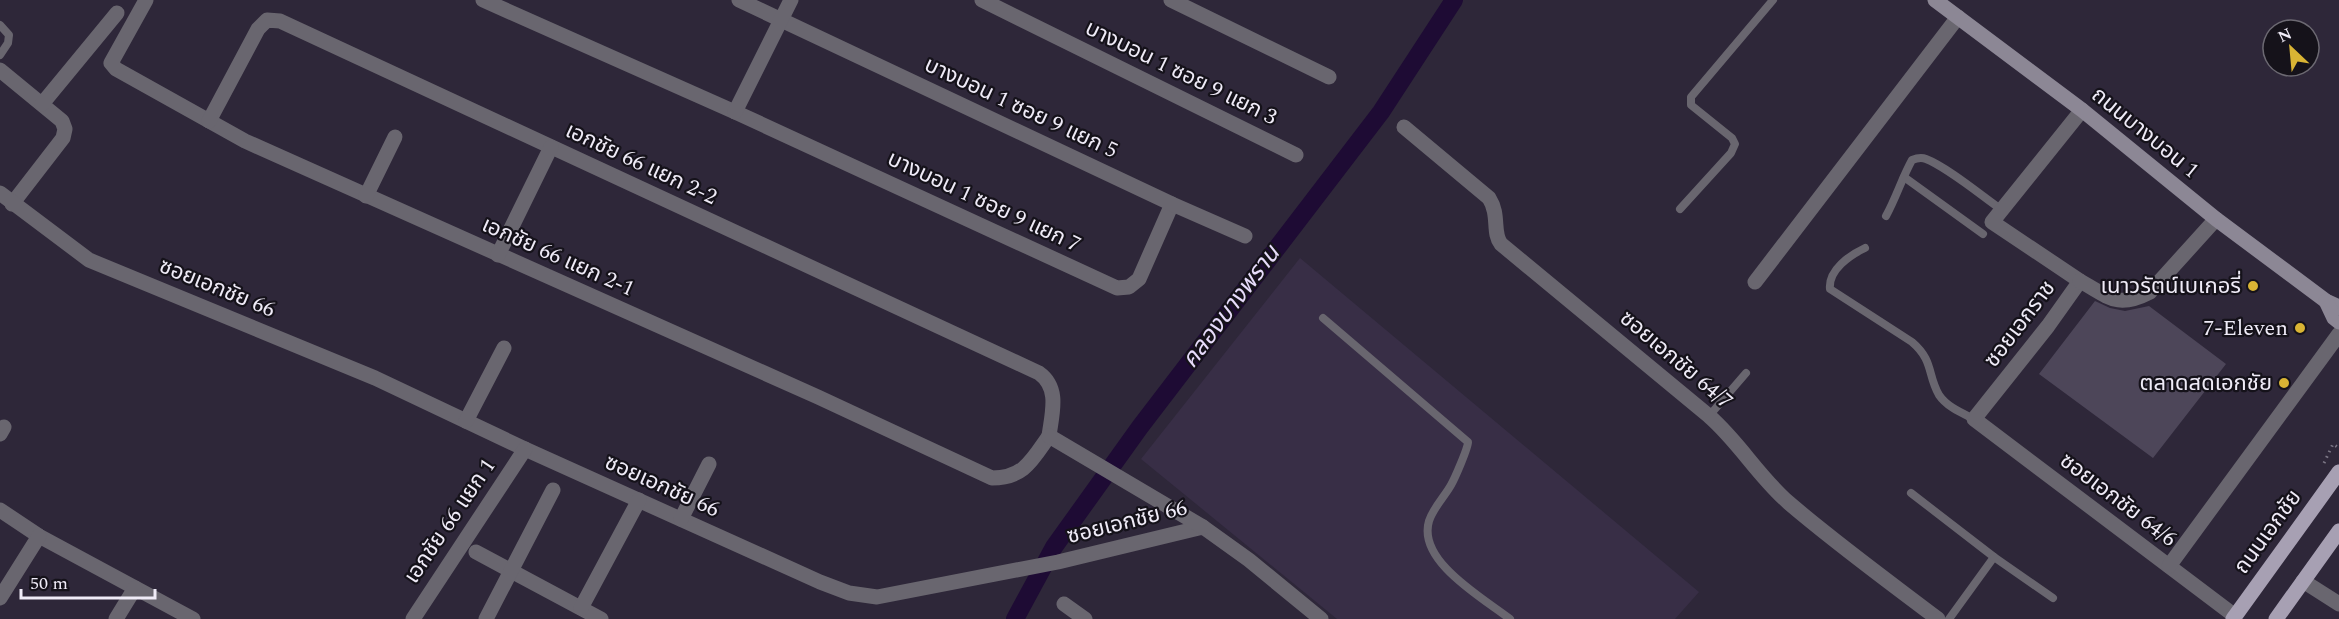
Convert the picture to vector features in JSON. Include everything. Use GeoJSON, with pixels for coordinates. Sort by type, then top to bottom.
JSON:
{"type":"FeatureCollection","features":[{"type":"Feature","properties":{"kind":"main road","name":"ถนนบางบอน 1"},"geometry":{"type":"LineString","coordinates":[[1935,0],[2082,110],[2216,219],[2333,304],[2334,318],[2339,322]]}},
{"type":"Feature","properties":{"kind":"main road","name":"ถนนเอกชัย"},"geometry":{"type":"LineString","coordinates":[[2234,617],[2339,472]]}},
{"type":"Feature","properties":{"kind":"main road"},"geometry":{"type":"LineString","coordinates":[[2276,619],[2339,531]]}},
{"type":"Feature","properties":{"kind":"street","name":"เอกชัย 66 แยก 2-1"},"geometry":{"type":"LineString","coordinates":[[146,0],[111,63],[116,69],[245,141],[818,397],[992,478],[1005,478],[1017,474],[1027,466],[1049,436]]}},
{"type":"Feature","properties":{"kind":"street","name":"บางบอน 1 ซอย 9 แยก 7"},"geometry":{"type":"LineString","coordinates":[[483,0],[735,112],[1117,288],[1129,287],[1139,279],[1172,204]]}},
{"type":"Feature","properties":{"kind":"street","name":"บางบอน 1 ซอย 9 แยก 5"},"geometry":{"type":"LineString","coordinates":[[739,0],[1172,204],[1245,236]]}},
{"type":"Feature","properties":{"kind":"street"},"geometry":{"type":"LineString","coordinates":[[735,112],[791,0]]}},
{"type":"Feature","properties":{"kind":"street","name":"บางบอน 1 ซอย 9 แยก 3"},"geometry":{"type":"LineString","coordinates":[[982,0],[1296,155]]}},
{"type":"Feature","properties":{"kind":"street"},"geometry":{"type":"LineString","coordinates":[[1171,0],[1329,77]]}},
{"type":"Feature","properties":{"kind":"street"},"geometry":{"type":"LineString","coordinates":[[42,104],[117,13]]}},
{"type":"Feature","properties":{"kind":"street"},"geometry":{"type":"LineString","coordinates":[[1755,282],[1958,17]]}},
{"type":"Feature","properties":{"kind":"street","name":"เอกชัย 66 แยก 2-2"},"geometry":{"type":"LineString","coordinates":[[209,121],[258,28],[267,20],[280,21],[1039,373],[1052,385],[1049,436]]}},
{"type":"Feature","properties":{"kind":"street"},"geometry":{"type":"LineString","coordinates":[[0,70],[62,121],[65,129],[63,138],[12,204]]}},
{"type":"Feature","properties":{"kind":"street"},"geometry":{"type":"LineString","coordinates":[[2001,210],[2082,110]]}},
{"type":"Feature","properties":{"kind":"street","name":"ซอยเอกชัย 64/7"},"geometry":{"type":"LineString","coordinates":[[1404,127],[1489,198],[1497,213],[1496,234],[1501,244],[1709,416],[1726,432],[1763,478],[1789,503],[1938,619]]}},
{"type":"Feature","properties":{"kind":"street"},"geometry":{"type":"LineString","coordinates":[[366,196],[395,137]]}},
{"type":"Feature","properties":{"kind":"street"},"geometry":{"type":"LineString","coordinates":[[498,255],[550,147]]}},
{"type":"Feature","properties":{"kind":"street","name":"ซอยเอกชัย 66"},"geometry":{"type":"LineString","coordinates":[[0,193],[89,260],[375,378],[525,449],[849,593],[878,597],[1058,562],[1203,526],[1321,619]]}},
{"type":"Feature","properties":{"kind":"street","name":"ซอยเอกราช"},"geometry":{"type":"LineString","coordinates":[[1974,419],[2042,335],[2080,281],[1992,222],[2001,210]]}},
{"type":"Feature","properties":{"kind":"street"},"geometry":{"type":"LineString","coordinates":[[2080,281],[2123,302],[2136,299],[2150,292],[2216,219]]}},
{"type":"Feature","properties":{"kind":"street"},"geometry":{"type":"LineString","coordinates":[[2169,566],[2339,334]]}},
{"type":"Feature","properties":{"kind":"street"},"geometry":{"type":"LineString","coordinates":[[466,421],[504,348]]}},
{"type":"Feature","properties":{"kind":"street","name":"ซอยเอกชัย 64/6"},"geometry":{"type":"LineString","coordinates":[[1974,419],[2234,617]]}},
{"type":"Feature","properties":{"kind":"street"},"geometry":{"type":"LineString","coordinates":[[1049,436],[1203,526]]}},
{"type":"Feature","properties":{"kind":"street","name":"เอกชัย 66 แยก 1"},"geometry":{"type":"LineString","coordinates":[[413,619],[525,449]]}},
{"type":"Feature","properties":{"kind":"street"},"geometry":{"type":"LineString","coordinates":[[681,519],[709,464]]}},
{"type":"Feature","properties":{"kind":"street"},"geometry":{"type":"LineString","coordinates":[[486,619],[553,490]]}},
{"type":"Feature","properties":{"kind":"street"},"geometry":{"type":"LineString","coordinates":[[581,608],[639,500]]}},
{"type":"Feature","properties":{"kind":"street"},"geometry":{"type":"LineString","coordinates":[[0,510],[39,536],[193,619]]}},
{"type":"Feature","properties":{"kind":"street"},"geometry":{"type":"LineString","coordinates":[[0,598],[39,536]]}},
{"type":"Feature","properties":{"kind":"street"},"geometry":{"type":"LineString","coordinates":[[476,552],[601,619]]}},
{"type":"Feature","properties":{"kind":"street"},"geometry":{"type":"LineString","coordinates":[[2303,581],[2339,604]]}},
{"type":"Feature","properties":{"kind":"street"},"geometry":{"type":"LineString","coordinates":[[116,619],[135,588]]}},
{"type":"Feature","properties":{"kind":"street"},"geometry":{"type":"LineString","coordinates":[[1064,604],[1084,619]]}},
{"type":"Feature","properties":{"kind":"lane"},"geometry":{"type":"LineString","coordinates":[[1680,209],[1731,153],[1735,144],[1732,138],[1691,105],[1690,97],[1773,0]]}},
{"type":"Feature","properties":{"kind":"lane"},"geometry":{"type":"LineString","coordinates":[[0,25],[9,35],[8,43],[0,55]]}},
{"type":"Feature","properties":{"kind":"lane"},"geometry":{"type":"LineString","coordinates":[[1886,216],[1912,160],[1924,158],[2001,210]]}},
{"type":"Feature","properties":{"kind":"lane"},"geometry":{"type":"LineString","coordinates":[[1904,177],[1983,234]]}},
{"type":"Feature","properties":{"kind":"lane"},"geometry":{"type":"LineString","coordinates":[[1865,248],[1849,256],[1841,264],[1830,280],[1830,289],[1923,351],[1930,364],[1938,393],[1955,409],[1974,419]]}},
{"type":"Feature","properties":{"kind":"lane"},"geometry":{"type":"LineString","coordinates":[[1323,318],[1468,442],[1454,478],[1429,520],[1428,532],[1431,546],[1439,563],[1510,619]]}},
{"type":"Feature","properties":{"kind":"lane"},"geometry":{"type":"LineString","coordinates":[[1709,416],[1746,373]]}},
{"type":"Feature","properties":{"kind":"lane"},"geometry":{"type":"LineString","coordinates":[[1911,493],[1994,557],[2053,598]]}},
{"type":"Feature","properties":{"kind":"lane"},"geometry":{"type":"LineString","coordinates":[[1949,619],[1994,557]]}},
{"type":"Feature","properties":{"kind":"path"},"geometry":{"type":"LineString","coordinates":[[2322,467],[2334,444],[2339,448]]}},
{"type":"Feature","properties":{"kind":"shaded area"},"geometry":{"type":"Polygon","coordinates":[[[1300,258],[1699,592],[1675,619],[1337,619],[1141,459],[1300,258]]]}},
{"type":"Feature","properties":{"kind":"building"},"geometry":{"type":"Polygon","coordinates":[[[2095,301],[2110,308],[2125,311],[2149,306],[2226,364],[2153,458],[2039,374],[2095,301]]]}},
{"type":"Feature","properties":{"kind":"waterway","name":"คลองบางพราน"},"geometry":{"type":"LineString","coordinates":[[1015,619],[1054,547],[1140,427],[1381,112],[1454,0]]}},
{"type":"Feature","properties":{"kind":"place","name":"เนาวรัตน์เบเกอรี่"},"geometry":{"type":"Point","coordinates":[2253,286]}},
{"type":"Feature","properties":{"kind":"place","name":"7-Eleven"},"geometry":{"type":"Point","coordinates":[2300,328]}},
{"type":"Feature","properties":{"kind":"place","name":"ตลาดสดเอกชัย"},"geometry":{"type":"Point","coordinates":[2284,383]}}]}
